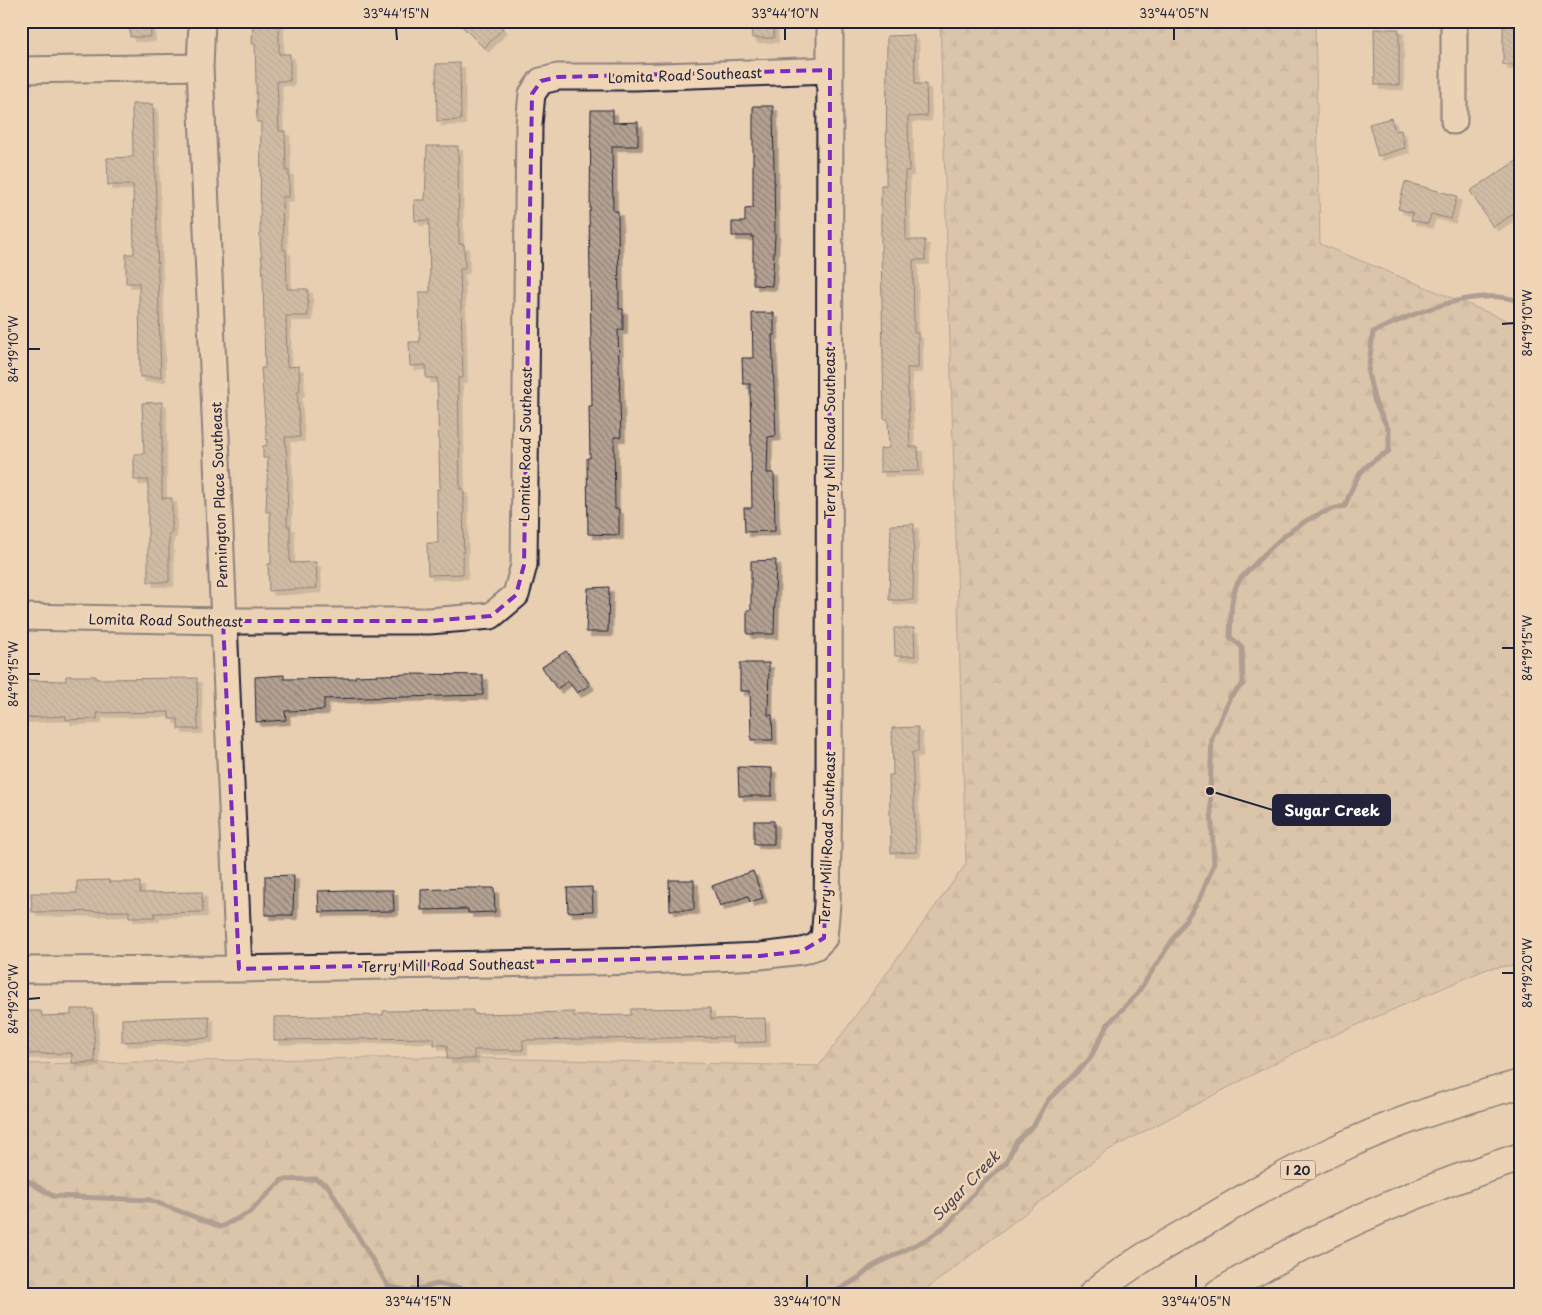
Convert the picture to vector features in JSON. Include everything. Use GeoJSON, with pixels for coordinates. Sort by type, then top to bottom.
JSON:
{"type":"FeatureCollection","features":[{"type":"Feature","properties":{"kind":"highway","name":"I 20"},"geometry":{"type":"LineString","coordinates":[[1093,1294],[1111,1279],[1172,1241],[1257,1191],[1332,1152],[1468,1099],[1521,1084]]}},
{"type":"Feature","properties":{"kind":"highway"},"geometry":{"type":"LineString","coordinates":[[1218,1294],[1254,1272],[1325,1234],[1393,1203],[1458,1178],[1521,1157]]}},
{"type":"Feature","properties":{"kind":"street","name":"Pennington Place Southeast"},"geometry":{"type":"LineString","coordinates":[[202,21],[200,66],[214,343],[223,621],[239,970]]}},
{"type":"Feature","properties":{"kind":"street","name":"Terry Mill Road Southeast"},"geometry":{"type":"LineString","coordinates":[[21,970],[239,970],[626,962],[760,956],[802,951],[815,947],[824,938],[827,904],[829,786],[830,21]]}},
{"type":"Feature","properties":{"kind":"street"},"geometry":{"type":"LineString","coordinates":[[1454,21],[1454,121]]}},
{"type":"Feature","properties":{"kind":"street"},"geometry":{"type":"LineString","coordinates":[[21,70],[200,66]]}},
{"type":"Feature","properties":{"kind":"street","name":"Lomita Road Southeast"},"geometry":{"type":"LineString","coordinates":[[21,617],[223,621],[430,621],[491,616],[516,595],[524,565],[529,124],[532,94],[541,81],[558,77],[635,77],[830,70]]}},
{"type":"Feature","properties":{"kind":"highlighted area"},"geometry":{"type":"Polygon","coordinates":[[[830,70],[829,786],[824,938],[802,951],[760,956],[239,969],[223,621],[429,621],[491,616],[516,595],[524,565],[532,94],[541,81],[558,77],[830,70]]]}},
{"type":"Feature","properties":{"kind":"shaded area"},"geometry":{"type":"Polygon","coordinates":[[[21,1282],[39,1294],[21,1294],[21,1282]]]}},
{"type":"Feature","properties":{"kind":"green space"},"geometry":{"type":"Polygon","coordinates":[[[940,21],[1315,21],[1320,244],[1521,326],[1521,964],[1487,969],[1302,1049],[1105,1152],[920,1294],[39,1294],[21,1282],[21,1064],[432,1057],[819,1066],[966,864],[940,21]]]}},
{"type":"Feature","properties":{"kind":"building"},"geometry":{"type":"Polygon","coordinates":[[[130,21],[150,21],[151,37],[130,37],[130,21]]]}},
{"type":"Feature","properties":{"kind":"building"},"geometry":{"type":"Polygon","coordinates":[[[253,21],[279,21],[279,54],[290,54],[290,81],[277,81],[279,131],[285,131],[286,171],[289,171],[289,197],[282,197],[283,250],[286,250],[287,289],[308,289],[308,316],[286,316],[287,367],[299,366],[300,392],[297,392],[300,437],[285,437],[288,472],[287,526],[290,526],[290,563],[316,562],[317,588],[269,591],[268,564],[271,564],[270,512],[266,512],[268,458],[263,458],[263,446],[267,445],[261,368],[265,368],[260,238],[261,122],[257,122],[255,44],[252,44],[253,21]]]}},
{"type":"Feature","properties":{"kind":"building"},"geometry":{"type":"Polygon","coordinates":[[[457,21],[496,21],[503,28],[484,48],[457,21]]]}},
{"type":"Feature","properties":{"kind":"building"},"geometry":{"type":"Polygon","coordinates":[[[751,21],[773,21],[774,38],[752,38],[751,21]]]}},
{"type":"Feature","properties":{"kind":"building"},"geometry":{"type":"Polygon","coordinates":[[[1503,22],[1521,22],[1521,65],[1503,65],[1503,22]]]}},
{"type":"Feature","properties":{"kind":"building"},"geometry":{"type":"Polygon","coordinates":[[[1374,29],[1399,29],[1399,85],[1375,85],[1374,29]]]}},
{"type":"Feature","properties":{"kind":"building"},"geometry":{"type":"Polygon","coordinates":[[[914,35],[915,84],[926,84],[927,116],[908,117],[909,171],[905,171],[906,240],[925,240],[925,260],[913,260],[914,333],[918,333],[918,368],[907,368],[910,447],[918,447],[919,471],[880,472],[880,449],[889,448],[888,419],[884,419],[881,241],[881,185],[886,185],[887,36],[914,35]]]}},
{"type":"Feature","properties":{"kind":"building"},"geometry":{"type":"Polygon","coordinates":[[[460,63],[461,120],[437,121],[436,64],[460,63]]]}},
{"type":"Feature","properties":{"kind":"building"},"geometry":{"type":"Polygon","coordinates":[[[132,104],[153,104],[161,377],[140,377],[139,283],[126,283],[126,254],[134,254],[133,185],[108,185],[107,158],[133,157],[132,104]]]}},
{"type":"Feature","properties":{"kind":"building"},"geometry":{"type":"Polygon","coordinates":[[[753,106],[773,106],[775,235],[772,286],[753,285],[753,236],[732,236],[732,222],[745,222],[745,209],[753,208],[753,106]]]}},
{"type":"Feature","properties":{"kind":"building"},"geometry":{"type":"Polygon","coordinates":[[[591,110],[613,110],[613,123],[638,122],[638,146],[612,146],[613,211],[618,211],[619,309],[623,309],[623,330],[618,330],[621,437],[614,437],[615,509],[619,509],[619,535],[588,534],[587,458],[590,458],[589,406],[592,406],[589,211],[591,110]]]}},
{"type":"Feature","properties":{"kind":"building"},"geometry":{"type":"Polygon","coordinates":[[[1391,118],[1395,131],[1401,130],[1405,148],[1378,156],[1369,124],[1391,118]]]}},
{"type":"Feature","properties":{"kind":"building"},"geometry":{"type":"Polygon","coordinates":[[[427,146],[458,146],[459,244],[464,244],[465,269],[460,269],[463,378],[458,378],[460,489],[464,489],[463,574],[428,575],[427,543],[438,543],[437,489],[440,489],[437,378],[426,378],[426,365],[410,366],[409,342],[420,342],[419,292],[430,292],[429,220],[415,221],[414,200],[425,200],[427,146]]]}},
{"type":"Feature","properties":{"kind":"building"},"geometry":{"type":"Polygon","coordinates":[[[1521,158],[1521,209],[1493,227],[1470,191],[1521,158]]]}},
{"type":"Feature","properties":{"kind":"building"},"geometry":{"type":"Polygon","coordinates":[[[1405,182],[1457,196],[1451,219],[1431,214],[1428,224],[1411,220],[1413,213],[1398,209],[1405,182]]]}},
{"type":"Feature","properties":{"kind":"building"},"geometry":{"type":"Polygon","coordinates":[[[752,313],[774,313],[774,335],[772,335],[776,436],[768,437],[767,473],[774,473],[775,531],[745,532],[744,508],[752,508],[750,384],[743,384],[742,358],[753,358],[752,313]]]}},
{"type":"Feature","properties":{"kind":"building"},"geometry":{"type":"Polygon","coordinates":[[[162,402],[162,498],[172,498],[172,533],[169,533],[169,582],[148,582],[148,480],[134,480],[134,454],[144,454],[142,403],[162,402]]]}},
{"type":"Feature","properties":{"kind":"building"},"geometry":{"type":"Polygon","coordinates":[[[914,524],[913,600],[889,600],[891,525],[914,524]]]}},
{"type":"Feature","properties":{"kind":"building"},"geometry":{"type":"Polygon","coordinates":[[[776,560],[774,634],[747,634],[747,610],[751,610],[751,561],[776,560]]]}},
{"type":"Feature","properties":{"kind":"building"},"geometry":{"type":"Polygon","coordinates":[[[609,587],[608,632],[586,632],[588,588],[609,587]]]}},
{"type":"Feature","properties":{"kind":"building"},"geometry":{"type":"Polygon","coordinates":[[[894,628],[914,628],[915,656],[895,656],[894,628]]]}},
{"type":"Feature","properties":{"kind":"building"},"geometry":{"type":"Polygon","coordinates":[[[566,651],[590,685],[577,693],[568,681],[557,689],[542,667],[566,651]]]}},
{"type":"Feature","properties":{"kind":"building"},"geometry":{"type":"Polygon","coordinates":[[[740,663],[769,663],[768,715],[772,715],[773,740],[751,740],[750,691],[740,691],[740,663]]]}},
{"type":"Feature","properties":{"kind":"building"},"geometry":{"type":"Polygon","coordinates":[[[409,674],[483,675],[483,695],[324,699],[324,710],[285,711],[286,720],[256,722],[255,677],[284,675],[284,679],[355,678],[355,676],[409,674]]]}},
{"type":"Feature","properties":{"kind":"building"},"geometry":{"type":"Polygon","coordinates":[[[66,676],[96,676],[96,679],[197,678],[198,729],[178,729],[178,719],[169,719],[169,712],[97,713],[97,719],[66,720],[66,716],[21,718],[21,680],[66,681],[66,676]]]}},
{"type":"Feature","properties":{"kind":"building"},"geometry":{"type":"Polygon","coordinates":[[[918,727],[918,752],[912,752],[916,852],[891,853],[889,775],[893,775],[892,728],[918,727]]]}},
{"type":"Feature","properties":{"kind":"building"},"geometry":{"type":"Polygon","coordinates":[[[738,767],[772,768],[772,796],[739,796],[738,767]]]}},
{"type":"Feature","properties":{"kind":"building"},"geometry":{"type":"Polygon","coordinates":[[[754,821],[774,821],[774,844],[754,844],[754,821]]]}},
{"type":"Feature","properties":{"kind":"building"},"geometry":{"type":"Polygon","coordinates":[[[753,871],[763,898],[750,902],[748,896],[720,906],[712,886],[753,871]]]}},
{"type":"Feature","properties":{"kind":"building"},"geometry":{"type":"Polygon","coordinates":[[[294,875],[293,915],[265,915],[265,876],[294,875]]]}},
{"type":"Feature","properties":{"kind":"building"},"geometry":{"type":"Polygon","coordinates":[[[109,880],[109,882],[140,882],[140,893],[202,892],[203,912],[154,913],[155,917],[129,917],[129,911],[32,912],[31,893],[77,893],[77,881],[109,880]]]}},
{"type":"Feature","properties":{"kind":"building"},"geometry":{"type":"Polygon","coordinates":[[[669,880],[694,880],[694,910],[670,910],[669,880]]]}},
{"type":"Feature","properties":{"kind":"building"},"geometry":{"type":"Polygon","coordinates":[[[592,887],[593,911],[568,912],[567,888],[592,887]]]}},
{"type":"Feature","properties":{"kind":"building"},"geometry":{"type":"Polygon","coordinates":[[[494,888],[495,912],[468,913],[468,909],[421,910],[421,890],[494,888]]]}},
{"type":"Feature","properties":{"kind":"building"},"geometry":{"type":"Polygon","coordinates":[[[393,890],[394,911],[319,912],[318,891],[393,890]]]}},
{"type":"Feature","properties":{"kind":"building"},"geometry":{"type":"Polygon","coordinates":[[[710,1008],[711,1019],[765,1018],[766,1042],[733,1043],[733,1037],[523,1040],[523,1050],[474,1050],[474,1059],[447,1059],[447,1045],[434,1045],[434,1038],[274,1040],[274,1017],[383,1015],[383,1011],[473,1010],[474,1014],[574,1012],[574,1016],[631,1015],[631,1009],[710,1008]]]}},
{"type":"Feature","properties":{"kind":"building"},"geometry":{"type":"Polygon","coordinates":[[[71,1009],[93,1009],[95,1062],[72,1063],[72,1053],[21,1054],[21,1024],[25,1024],[25,1011],[41,1011],[42,1016],[71,1015],[71,1009]]]}},
{"type":"Feature","properties":{"kind":"building"},"geometry":{"type":"Polygon","coordinates":[[[209,1016],[209,1038],[122,1042],[122,1019],[209,1016]]]}},
{"type":"Feature","properties":{"kind":"waterway","name":"Sugar Creek"},"geometry":{"type":"LineString","coordinates":[[832,1294],[860,1277],[871,1267],[929,1238],[948,1224],[982,1184],[1006,1163],[1016,1142],[1034,1125],[1048,1100],[1089,1060],[1108,1024],[1137,994],[1200,898],[1214,864],[1210,791],[1212,738],[1230,697],[1243,684],[1242,647],[1230,637],[1233,596],[1238,581],[1244,574],[1294,528],[1331,509],[1345,506],[1360,473],[1371,462],[1389,451],[1389,431],[1375,402],[1368,373],[1373,332],[1426,310],[1466,299],[1504,298],[1521,302]]}},
{"type":"Feature","properties":{"kind":"waterway"},"geometry":{"type":"LineString","coordinates":[[21,1177],[53,1196],[150,1200],[221,1227],[250,1212],[282,1180],[316,1179],[328,1186],[388,1286],[409,1291],[437,1284],[460,1288],[464,1294]]}},
{"type":"Feature","properties":{"kind":"place","name":"Sugar Creek"},"geometry":{"type":"Point","coordinates":[1210,791]}}]}
